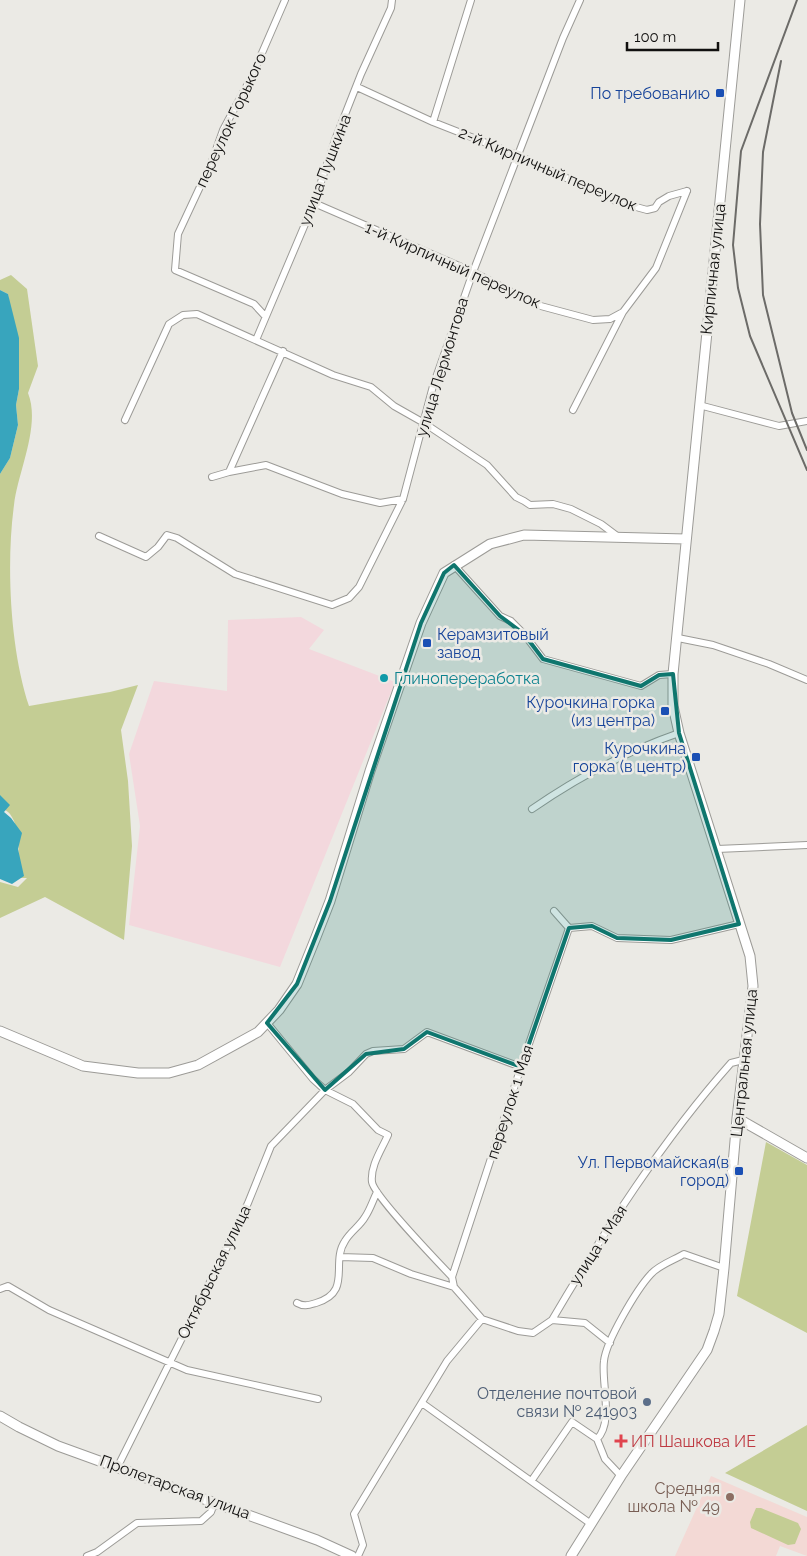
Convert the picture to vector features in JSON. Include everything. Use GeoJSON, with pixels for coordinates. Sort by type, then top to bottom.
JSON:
{"type":"FeatureCollection","features":[{"type":"Feature","properties":{"kind":"street","name":"переулок Горького"},"geometry":{"type":"LineString","coordinates":[[265,316],[254,304],[175,270],[178,234],[212,161],[223,130],[252,76],[285,0]]}},
{"type":"Feature","properties":{"kind":"street","name":"улица Пушкина"},"geometry":{"type":"LineString","coordinates":[[256,340],[314,203],[335,140],[392,0]]}},
{"type":"Feature","properties":{"kind":"street"},"geometry":{"type":"LineString","coordinates":[[433,122],[471,0]]}},
{"type":"Feature","properties":{"kind":"street","name":"улица Лермонтова"},"geometry":{"type":"LineString","coordinates":[[100,536],[146,557],[166,535],[177,538],[246,578],[332,605],[349,598],[359,587],[403,499],[433,386],[473,272],[563,38],[580,0]]}},
{"type":"Feature","properties":{"kind":"street","name":"Кирпичная улица"},"geometry":{"type":"LineString","coordinates":[[686,539],[740,0]]}},
{"type":"Feature","properties":{"kind":"street","name":"2-й Кирпичный переулок"},"geometry":{"type":"LineString","coordinates":[[357,87],[433,122],[517,155],[582,187],[618,202],[647,210],[655,208],[658,202],[669,196],[687,191],[656,268],[623,312]]}},
{"type":"Feature","properties":{"kind":"street","name":"1-й Кирпичный переулок"},"geometry":{"type":"LineString","coordinates":[[314,203],[473,272],[537,305],[594,320],[610,319],[623,312]]}},
{"type":"Feature","properties":{"kind":"street"},"geometry":{"type":"LineString","coordinates":[[573,410],[623,312]]}},
{"type":"Feature","properties":{"kind":"street"},"geometry":{"type":"LineString","coordinates":[[125,420],[169,324],[183,315],[197,314],[333,375],[371,387],[394,406],[424,423],[487,465],[513,493],[530,505],[553,504],[571,510],[594,520],[617,536]]}},
{"type":"Feature","properties":{"kind":"street"},"geometry":{"type":"LineString","coordinates":[[229,472],[283,352]]}},
{"type":"Feature","properties":{"kind":"street"},"geometry":{"type":"LineString","coordinates":[[699,405],[779,426],[807,421]]}},
{"type":"Feature","properties":{"kind":"street"},"geometry":{"type":"LineString","coordinates":[[212,477],[266,465],[342,494],[380,503],[403,499]]}},
{"type":"Feature","properties":{"kind":"street"},"geometry":{"type":"LineString","coordinates":[[0,1031],[83,1066],[138,1073],[168,1073],[198,1065],[237,1046],[258,1032],[279,1010],[297,984],[330,901],[370,771],[421,623],[444,573],[490,544],[524,535],[686,539]]}},
{"type":"Feature","properties":{"kind":"street","name":"Центральная улица"},"geometry":{"type":"LineString","coordinates":[[571,1556],[621,1476],[707,1350],[719,1314],[737,1118],[753,980],[750,956],[679,733],[673,706],[673,674],[678,638],[686,539]]}},
{"type":"Feature","properties":{"kind":"street"},"geometry":{"type":"LineString","coordinates":[[454,565],[500,616],[511,621],[524,634],[543,659],[641,686],[659,675],[673,674]]}},
{"type":"Feature","properties":{"kind":"street"},"geometry":{"type":"LineString","coordinates":[[678,638],[713,645],[769,664],[807,680]]}},
{"type":"Feature","properties":{"kind":"street"},"geometry":{"type":"LineString","coordinates":[[532,808],[559,790],[611,762],[679,733]]}},
{"type":"Feature","properties":{"kind":"street"},"geometry":{"type":"LineString","coordinates":[[716,849],[807,846]]}},
{"type":"Feature","properties":{"kind":"street"},"geometry":{"type":"LineString","coordinates":[[554,911],[570,928],[592,926],[617,938],[671,940],[739,924]]}},
{"type":"Feature","properties":{"kind":"street","name":"переулок 1 Мая"},"geometry":{"type":"LineString","coordinates":[[452,1277],[521,1067],[570,928]]}},
{"type":"Feature","properties":{"kind":"street"},"geometry":{"type":"LineString","coordinates":[[267,1023],[313,1079],[325,1090],[353,1104],[378,1130],[388,1135],[375,1164],[372,1181],[377,1192],[406,1228],[452,1277],[454,1287],[482,1319],[518,1331],[533,1333],[552,1320],[585,1323],[610,1343]]}},
{"type":"Feature","properties":{"kind":"street","name":"Октябрьская улица"},"geometry":{"type":"LineString","coordinates":[[118,1466],[248,1203],[271,1146],[325,1090],[350,1072],[366,1054],[373,1051],[404,1048],[427,1032],[521,1067]]}},
{"type":"Feature","properties":{"kind":"street","name":"улица 1 Мая"},"geometry":{"type":"LineString","coordinates":[[552,1320],[581,1271],[653,1161],[731,1063],[743,1060]]}},
{"type":"Feature","properties":{"kind":"street"},"geometry":{"type":"LineString","coordinates":[[737,1118],[807,1158]]}},
{"type":"Feature","properties":{"kind":"street"},"geometry":{"type":"LineString","coordinates":[[297,1303],[307,1306],[325,1300],[335,1290],[340,1279],[340,1257],[344,1241],[365,1218],[377,1192]]}},
{"type":"Feature","properties":{"kind":"street"},"geometry":{"type":"LineString","coordinates":[[597,1439],[601,1436],[607,1406],[604,1362],[610,1343],[624,1313],[651,1273],[684,1254],[724,1268]]}},
{"type":"Feature","properties":{"kind":"street"},"geometry":{"type":"LineString","coordinates":[[340,1257],[373,1258],[412,1274],[454,1287]]}},
{"type":"Feature","properties":{"kind":"street"},"geometry":{"type":"LineString","coordinates":[[0,1289],[8,1286],[49,1310],[187,1370],[318,1399]]}},
{"type":"Feature","properties":{"kind":"street"},"geometry":{"type":"LineString","coordinates":[[358,1556],[363,1545],[354,1514],[447,1361],[482,1319]]}},
{"type":"Feature","properties":{"kind":"street"},"geometry":{"type":"LineString","coordinates":[[422,1403],[591,1524]]}},
{"type":"Feature","properties":{"kind":"street","name":"Пролетарская улица"},"geometry":{"type":"LineString","coordinates":[[0,1416],[18,1427],[58,1446],[118,1466],[317,1540],[352,1556]]}},
{"type":"Feature","properties":{"kind":"street"},"geometry":{"type":"LineString","coordinates":[[532,1480],[572,1422],[597,1439],[605,1459],[621,1476]]}},
{"type":"Feature","properties":{"kind":"street"},"geometry":{"type":"LineString","coordinates":[[87,1556],[97,1552],[137,1523],[201,1521],[211,1512],[215,1502]]}},
{"type":"Feature","properties":{"kind":"highlighted area"},"geometry":{"type":"Polygon","coordinates":[[[454,565],[500,616],[524,634],[543,659],[641,686],[659,675],[673,674],[679,733],[739,924],[671,940],[617,938],[592,926],[569,928],[521,1067],[427,1032],[404,1049],[366,1054],[325,1090],[267,1023],[297,984],[330,901],[421,623],[444,573],[454,565]]]}},
{"type":"Feature","properties":{"kind":"shaded area"},"geometry":{"type":"Polygon","coordinates":[[[301,617],[324,630],[309,649],[395,682],[280,967],[129,925],[140,826],[129,754],[154,681],[227,691],[228,620],[301,617]]]}},
{"type":"Feature","properties":{"kind":"shaded area","name":"Средняя школа № 49"},"geometry":{"type":"Polygon","coordinates":[[[711,1476],[807,1517],[807,1556],[780,1546],[776,1556],[675,1556],[711,1476]]]}},
{"type":"Feature","properties":{"kind":"green space"},"geometry":{"type":"Polygon","coordinates":[[[11,275],[27,289],[38,366],[28,393],[32,420],[16,492],[10,553],[11,606],[18,659],[29,706],[110,692],[138,685],[121,730],[128,781],[132,846],[124,940],[45,897],[0,918],[0,882],[18,887],[27,878],[15,878],[18,863],[18,837],[10,814],[0,807],[0,474],[10,458],[18,425],[16,405],[19,389],[8,294],[0,290],[0,280],[11,275]]]}},
{"type":"Feature","properties":{"kind":"green space"},"geometry":{"type":"Polygon","coordinates":[[[766,1142],[807,1165],[807,1333],[737,1296],[766,1142]]]}},
{"type":"Feature","properties":{"kind":"green space"},"geometry":{"type":"Polygon","coordinates":[[[807,1425],[807,1511],[725,1473],[807,1425]]]}},
{"type":"Feature","properties":{"kind":"green space"},"geometry":{"type":"Polygon","coordinates":[[[756,1508],[761,1508],[798,1523],[801,1529],[795,1544],[788,1545],[751,1528],[750,1522],[756,1508]]]}},
{"type":"Feature","properties":{"kind":"water"},"geometry":{"type":"Polygon","coordinates":[[[0,290],[8,294],[19,338],[19,389],[16,405],[18,425],[10,458],[0,474],[0,290]]]}},
{"type":"Feature","properties":{"kind":"water"},"geometry":{"type":"Polygon","coordinates":[[[0,795],[10,805],[4,812],[22,833],[18,849],[24,876],[12,884],[0,879],[0,795]]]}},
{"type":"Feature","properties":{"kind":"railway"},"geometry":{"type":"LineString","coordinates":[[797,0],[741,151],[733,245],[738,288],[750,336],[807,470]]}},
{"type":"Feature","properties":{"kind":"railway"},"geometry":{"type":"LineString","coordinates":[[781,61],[763,152],[760,224],[763,295],[792,413],[807,450]]}},
{"type":"Feature","properties":{"kind":"place","name":"По требованию"},"geometry":{"type":"Point","coordinates":[720,93]}},
{"type":"Feature","properties":{"kind":"place","name":"Керамзитовый завод"},"geometry":{"type":"Point","coordinates":[427,643]}},
{"type":"Feature","properties":{"kind":"place","name":"Глинопереработка"},"geometry":{"type":"Point","coordinates":[384,678]}},
{"type":"Feature","properties":{"kind":"place","name":"Курочкина горка (из центра)"},"geometry":{"type":"Point","coordinates":[665,711]}},
{"type":"Feature","properties":{"kind":"place","name":"Курочкина горка (в центр)"},"geometry":{"type":"Point","coordinates":[696,757]}},
{"type":"Feature","properties":{"kind":"place","name":"Ул. Первомайская(в город)"},"geometry":{"type":"Point","coordinates":[739,1171]}},
{"type":"Feature","properties":{"kind":"place","name":"Отделение почтовой связи № 241903"},"geometry":{"type":"Point","coordinates":[647,1402]}},
{"type":"Feature","properties":{"kind":"place","name":"ИП Шашкова ИЕ"},"geometry":{"type":"Point","coordinates":[621,1441]}},
{"type":"Feature","properties":{"kind":"place","name":"Средняя школа № 49"},"geometry":{"type":"Point","coordinates":[730,1497]}}]}
